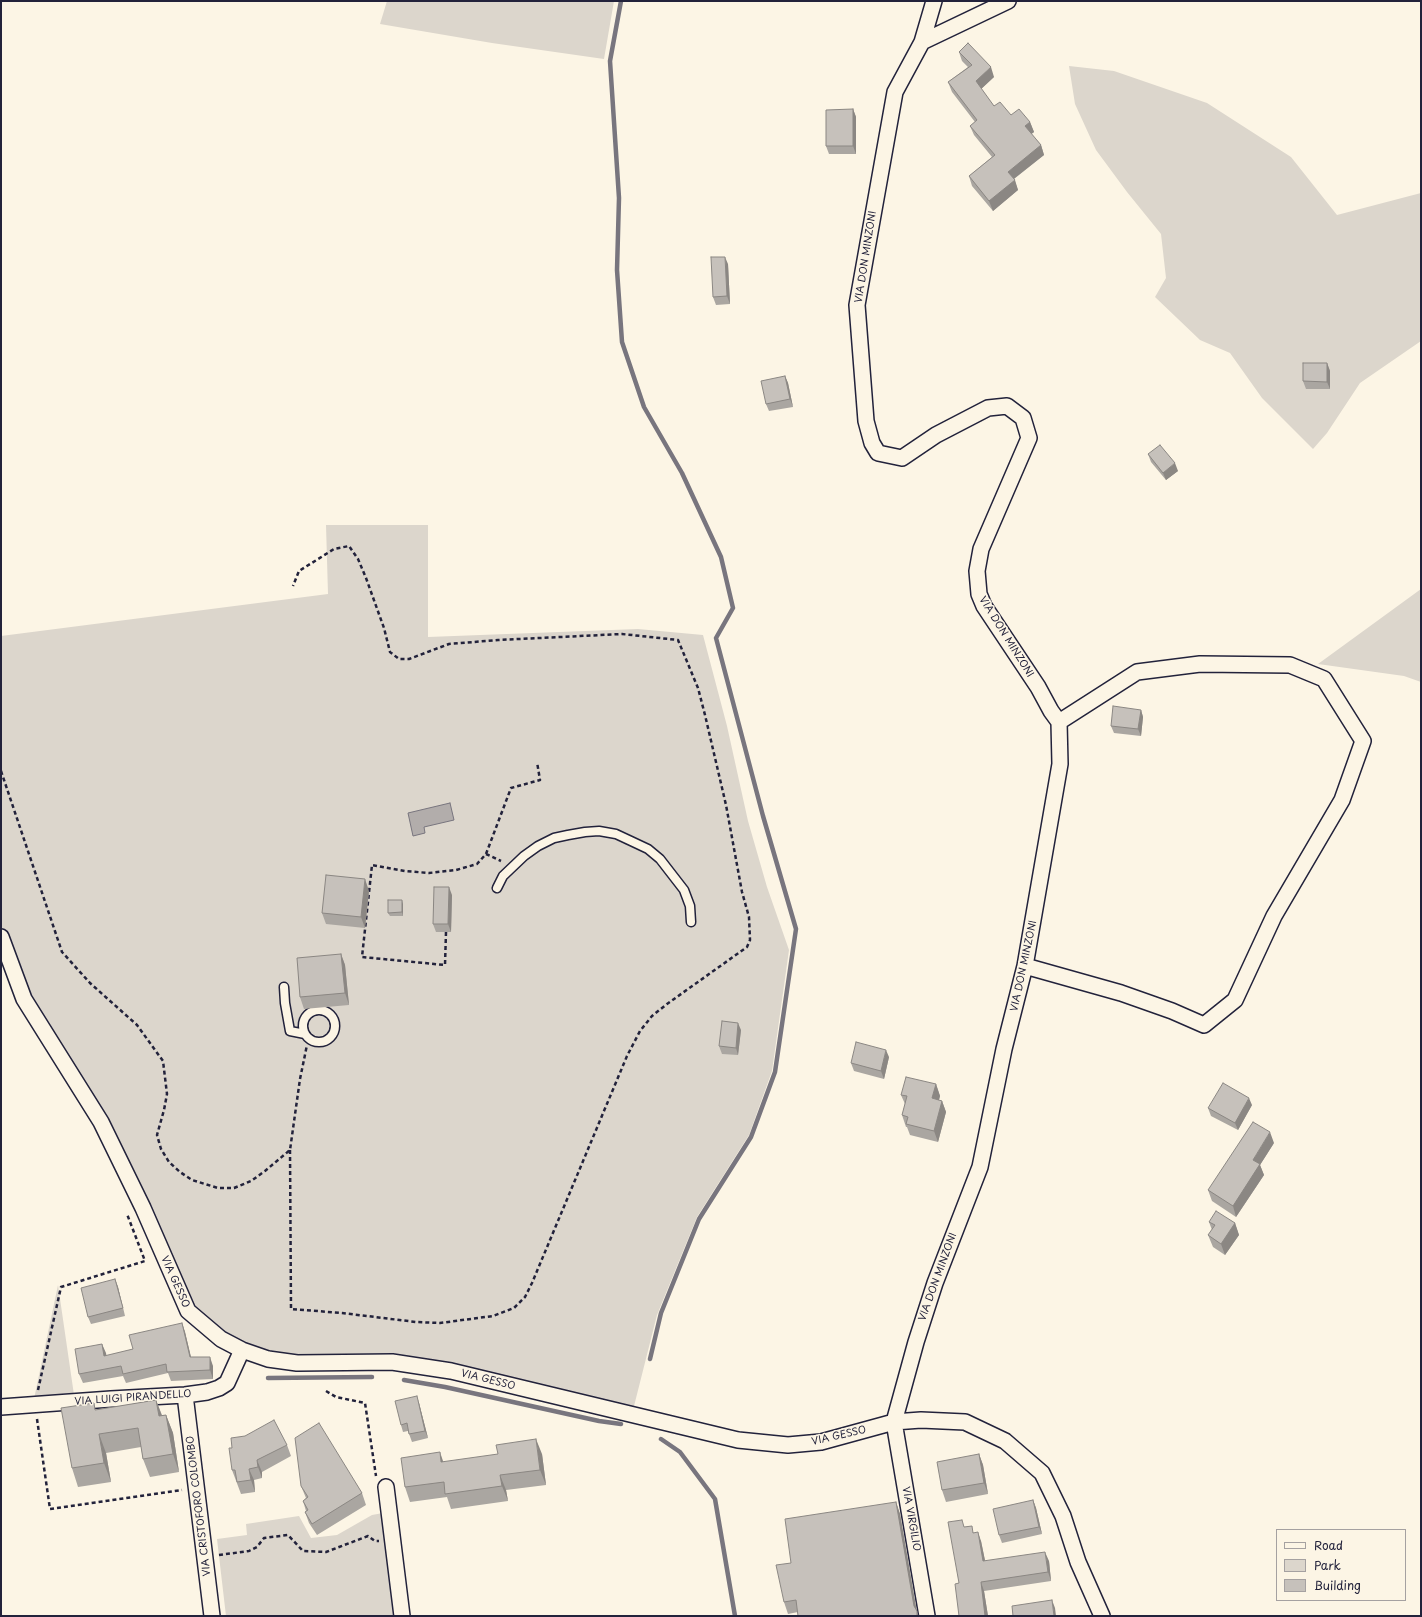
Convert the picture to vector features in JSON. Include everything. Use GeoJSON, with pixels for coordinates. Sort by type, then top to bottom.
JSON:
{"type":"FeatureCollection","features":[{"type":"Feature","properties":{"kind":"street"},"geometry":{"type":"LineString","coordinates":[[922,42],[934,1]]}},
{"type":"Feature","properties":{"kind":"street"},"geometry":{"type":"LineString","coordinates":[[922,42],[1008,1]]}},
{"type":"Feature","properties":{"kind":"street","name":"VIA DON MINZONI"},"geometry":{"type":"LineString","coordinates":[[894,1422],[916,1342],[935,1283],[980,1167],[1004,1049],[1025,966],[1060,764],[1059,722],[984,606],[979,594],[977,571],[981,550],[1029,438],[1023,418],[1007,406],[988,408],[936,435],[902,458],[878,453],[872,442],[866,420],[857,306],[895,92],[922,42]]}},
{"type":"Feature","properties":{"kind":"street"},"geometry":{"type":"LineString","coordinates":[[1025,966],[1121,993],[1172,1011],[1204,1025],[1235,1000],[1274,916],[1342,800],[1362,741],[1324,679],[1290,665],[1200,664],[1138,672],[1059,722]]}},
{"type":"Feature","properties":{"kind":"street","name":"VIA GESSO"},"geometry":{"type":"LineString","coordinates":[[1,937],[24,999],[101,1122],[143,1208],[188,1311],[221,1339],[242,1350],[268,1359],[297,1363],[392,1362],[451,1371],[738,1440],[788,1445],[821,1442],[894,1422],[921,1420],[965,1422],[1005,1441],[1042,1473],[1063,1516],[1078,1562],[1102,1616]]}},
{"type":"Feature","properties":{"kind":"street","name":"VIA LUIGI PIRANDELLO"},"geometry":{"type":"LineString","coordinates":[[1,1407],[111,1399],[185,1396],[207,1392],[219,1388],[227,1383],[242,1350]]}},
{"type":"Feature","properties":{"kind":"street","name":"VIA CRISTOFORO COLOMBO"},"geometry":{"type":"LineString","coordinates":[[185,1396],[212,1616]]}},
{"type":"Feature","properties":{"kind":"street","name":"VIA VIRGILIO"},"geometry":{"type":"LineString","coordinates":[[894,1422],[927,1616]]}},
{"type":"Feature","properties":{"kind":"street"},"geometry":{"type":"LineString","coordinates":[[382,1483],[402,1616]]}},
{"type":"Feature","properties":{"kind":"lane"},"geometry":{"type":"LineString","coordinates":[[497,888],[502,876],[538,846],[554,838],[585,832],[600,831],[616,834],[648,849],[668,868],[684,890],[690,906],[691,922]]}},
{"type":"Feature","properties":{"kind":"lane"},"geometry":{"type":"LineString","coordinates":[[284,987],[284,1004],[290,1031],[306,1036]]}},
{"type":"Feature","properties":{"kind":"path"},"geometry":{"type":"LineString","coordinates":[[293,586],[299,571],[334,549],[349,546],[358,559],[366,578],[384,628],[390,652],[399,659],[409,659],[449,644],[498,640],[622,634],[678,640],[698,688],[705,715],[726,805],[742,892],[749,917],[750,940],[747,948],[667,1004],[652,1016],[640,1031],[627,1056],[525,1297],[514,1308],[493,1316],[440,1323],[416,1322],[342,1313],[291,1309],[290,1150],[306,1036]]}},
{"type":"Feature","properties":{"kind":"path"},"geometry":{"type":"LineString","coordinates":[[446,932],[445,965],[362,957],[372,865],[404,871],[429,873],[456,870],[477,864],[486,854],[511,788],[540,780],[537,762]]}},
{"type":"Feature","properties":{"kind":"path"},"geometry":{"type":"LineString","coordinates":[[1,771],[62,952],[70,963],[90,983],[137,1025],[162,1061],[167,1094],[157,1134],[161,1149],[169,1162],[192,1180],[218,1188],[234,1188],[251,1181],[266,1171],[290,1150]]}},
{"type":"Feature","properties":{"kind":"path"},"geometry":{"type":"LineString","coordinates":[[486,854],[513,866]]}},
{"type":"Feature","properties":{"kind":"path"},"geometry":{"type":"LineString","coordinates":[[38,1393],[61,1287],[145,1262],[126,1210]]}},
{"type":"Feature","properties":{"kind":"path"},"geometry":{"type":"LineString","coordinates":[[326,1391],[336,1397],[365,1403],[382,1483]]}},
{"type":"Feature","properties":{"kind":"path"},"geometry":{"type":"LineString","coordinates":[[36,1414],[50,1509],[183,1489],[184,1497]]}},
{"type":"Feature","properties":{"kind":"path"},"geometry":{"type":"LineString","coordinates":[[204,1556],[249,1551],[257,1547],[264,1538],[288,1536],[303,1552],[326,1552],[368,1536],[375,1541],[382,1540]]}},
{"type":"Feature","properties":{"kind":"green space"},"geometry":{"type":"Polygon","coordinates":[[[387,1],[614,1],[604,59],[492,43],[380,24],[387,1]]]}},
{"type":"Feature","properties":{"kind":"green space"},"geometry":{"type":"Polygon","coordinates":[[[1069,66],[1114,71],[1207,103],[1291,157],[1337,215],[1421,193],[1421,341],[1360,383],[1327,433],[1313,449],[1262,398],[1230,353],[1200,340],[1155,297],[1166,278],[1161,234],[1096,150],[1075,104],[1069,66]]]}},
{"type":"Feature","properties":{"kind":"green space"},"geometry":{"type":"Polygon","coordinates":[[[326,525],[428,525],[428,637],[638,629],[703,635],[727,726],[748,821],[767,887],[789,950],[772,1071],[749,1135],[697,1217],[657,1315],[632,1414],[382,1362],[282,1369],[227,1344],[186,1299],[1,942],[1,636],[328,594],[326,525]]]}},
{"type":"Feature","properties":{"kind":"green space"},"geometry":{"type":"Polygon","coordinates":[[[1421,589],[1421,682],[1404,676],[1318,664],[1421,589]]]}},
{"type":"Feature","properties":{"kind":"green space"},"geometry":{"type":"Polygon","coordinates":[[[58,1285],[74,1395],[34,1399],[58,1285]]]}},
{"type":"Feature","properties":{"kind":"green space"},"geometry":{"type":"Polygon","coordinates":[[[383,1513],[395,1616],[226,1616],[217,1539],[247,1535],[246,1524],[299,1516],[311,1538],[337,1535],[372,1515],[383,1513]]]}},
{"type":"Feature","properties":{"kind":"shaded area"},"geometry":{"type":"Polygon","coordinates":[[[450,803],[454,820],[424,827],[425,833],[413,836],[408,813],[450,803]]]}},
{"type":"Feature","properties":{"kind":"building"},"geometry":{"type":"Polygon","coordinates":[[[968,43],[991,67],[976,81],[994,106],[1000,102],[1011,115],[1019,109],[1030,122],[1025,126],[1041,145],[1008,172],[1015,180],[989,201],[969,176],[995,155],[970,126],[977,120],[948,82],[972,65],[959,52],[968,43]]]}},
{"type":"Feature","properties":{"kind":"building"},"geometry":{"type":"Polygon","coordinates":[[[853,109],[853,146],[826,146],[826,110],[853,109]]]}},
{"type":"Feature","properties":{"kind":"building"},"geometry":{"type":"Polygon","coordinates":[[[711,257],[725,257],[727,296],[713,297],[711,257]]]}},
{"type":"Feature","properties":{"kind":"building"},"geometry":{"type":"Polygon","coordinates":[[[1303,363],[1327,363],[1327,382],[1303,381],[1303,363]]]}},
{"type":"Feature","properties":{"kind":"building"},"geometry":{"type":"Polygon","coordinates":[[[785,376],[790,399],[766,404],[761,381],[785,376]]]}},
{"type":"Feature","properties":{"kind":"building"},"geometry":{"type":"Polygon","coordinates":[[[1160,445],[1175,463],[1163,473],[1148,454],[1160,445]]]}},
{"type":"Feature","properties":{"kind":"building"},"geometry":{"type":"Polygon","coordinates":[[[1113,706],[1141,710],[1138,729],[1111,726],[1113,706]]]}},
{"type":"Feature","properties":{"kind":"building"},"geometry":{"type":"Polygon","coordinates":[[[326,875],[365,879],[361,917],[322,913],[326,875]]]}},
{"type":"Feature","properties":{"kind":"building"},"geometry":{"type":"Polygon","coordinates":[[[434,887],[449,887],[448,924],[433,924],[434,887]]]}},
{"type":"Feature","properties":{"kind":"building"},"geometry":{"type":"Polygon","coordinates":[[[388,900],[402,900],[402,912],[388,913],[388,900]]]}},
{"type":"Feature","properties":{"kind":"building"},"geometry":{"type":"Polygon","coordinates":[[[341,954],[345,993],[300,997],[297,958],[341,954]]]}},
{"type":"Feature","properties":{"kind":"building"},"geometry":{"type":"Polygon","coordinates":[[[722,1021],[738,1023],[736,1048],[719,1046],[722,1021]]]}},
{"type":"Feature","properties":{"kind":"building"},"geometry":{"type":"Polygon","coordinates":[[[856,1042],[886,1050],[881,1071],[851,1063],[856,1042]]]}},
{"type":"Feature","properties":{"kind":"building"},"geometry":{"type":"Polygon","coordinates":[[[906,1077],[936,1084],[932,1098],[942,1101],[934,1131],[906,1124],[908,1117],[902,1115],[907,1096],[901,1095],[906,1077]]]}},
{"type":"Feature","properties":{"kind":"building"},"geometry":{"type":"Polygon","coordinates":[[[1223,1083],[1249,1098],[1235,1123],[1208,1108],[1223,1083]]]}},
{"type":"Feature","properties":{"kind":"building"},"geometry":{"type":"Polygon","coordinates":[[[1253,1122],[1270,1132],[1253,1160],[1260,1164],[1233,1206],[1208,1190],[1253,1122]]]}},
{"type":"Feature","properties":{"kind":"building"},"geometry":{"type":"Polygon","coordinates":[[[1216,1211],[1235,1223],[1221,1244],[1208,1235],[1215,1225],[1209,1222],[1216,1211]]]}},
{"type":"Feature","properties":{"kind":"building"},"geometry":{"type":"Polygon","coordinates":[[[115,1279],[123,1308],[88,1317],[81,1288],[115,1279]]]}},
{"type":"Feature","properties":{"kind":"building"},"geometry":{"type":"Polygon","coordinates":[[[182,1323],[190,1357],[210,1357],[210,1370],[167,1372],[166,1364],[123,1374],[121,1366],[79,1374],[75,1349],[102,1344],[104,1356],[133,1349],[129,1335],[182,1323]]]}},
{"type":"Feature","properties":{"kind":"building"},"geometry":{"type":"Polygon","coordinates":[[[417,1396],[425,1431],[409,1434],[407,1423],[401,1425],[395,1401],[417,1396]]]}},
{"type":"Feature","properties":{"kind":"building"},"geometry":{"type":"Polygon","coordinates":[[[156,1400],[159,1416],[166,1415],[173,1454],[143,1459],[138,1428],[99,1434],[104,1463],[72,1468],[61,1408],[94,1403],[95,1410],[156,1400]]]}},
{"type":"Feature","properties":{"kind":"building"},"geometry":{"type":"Polygon","coordinates":[[[274,1420],[287,1445],[257,1460],[258,1467],[249,1469],[251,1480],[237,1482],[235,1470],[232,1470],[229,1448],[232,1448],[231,1438],[245,1436],[274,1420]]]}},
{"type":"Feature","properties":{"kind":"building"},"geometry":{"type":"Polygon","coordinates":[[[319,1423],[362,1493],[312,1524],[305,1512],[308,1510],[303,1501],[308,1497],[301,1486],[295,1438],[319,1423]]]}},
{"type":"Feature","properties":{"kind":"building"},"geometry":{"type":"Polygon","coordinates":[[[536,1439],[540,1470],[500,1475],[502,1486],[445,1494],[444,1482],[405,1487],[401,1458],[440,1452],[441,1462],[498,1454],[496,1445],[536,1439]]]}},
{"type":"Feature","properties":{"kind":"building"},"geometry":{"type":"Polygon","coordinates":[[[979,1454],[984,1483],[942,1490],[937,1462],[979,1454]]]}},
{"type":"Feature","properties":{"kind":"building"},"geometry":{"type":"Polygon","coordinates":[[[1033,1500],[1039,1527],[999,1535],[993,1509],[1033,1500]]]}},
{"type":"Feature","properties":{"kind":"building"},"geometry":{"type":"Polygon","coordinates":[[[896,1502],[917,1616],[798,1616],[796,1600],[784,1602],[776,1565],[791,1563],[785,1519],[896,1502]]]}},
{"type":"Feature","properties":{"kind":"building"},"geometry":{"type":"Polygon","coordinates":[[[962,1520],[964,1527],[972,1526],[973,1533],[978,1532],[983,1561],[1045,1552],[1048,1572],[981,1582],[985,1616],[959,1616],[955,1584],[959,1583],[948,1522],[962,1520]]]}},
{"type":"Feature","properties":{"kind":"building"},"geometry":{"type":"Polygon","coordinates":[[[1052,1600],[1054,1616],[1013,1616],[1012,1606],[1052,1600]]]}},
{"type":"Feature","properties":{"kind":"waterway"},"geometry":{"type":"LineString","coordinates":[[621,1],[610,61],[619,198],[617,270],[622,342],[644,407],[682,473],[721,557],[733,608],[716,638],[763,816],[796,929],[775,1072],[751,1137],[699,1219],[661,1313],[650,1359]]}},
{"type":"Feature","properties":{"kind":"waterway"},"geometry":{"type":"LineString","coordinates":[[268,1378],[372,1377]]}},
{"type":"Feature","properties":{"kind":"waterway"},"geometry":{"type":"LineString","coordinates":[[404,1380],[445,1387],[599,1421],[621,1424]]}},
{"type":"Feature","properties":{"kind":"waterway"},"geometry":{"type":"LineString","coordinates":[[661,1439],[680,1452],[715,1499],[735,1616]]}}]}
